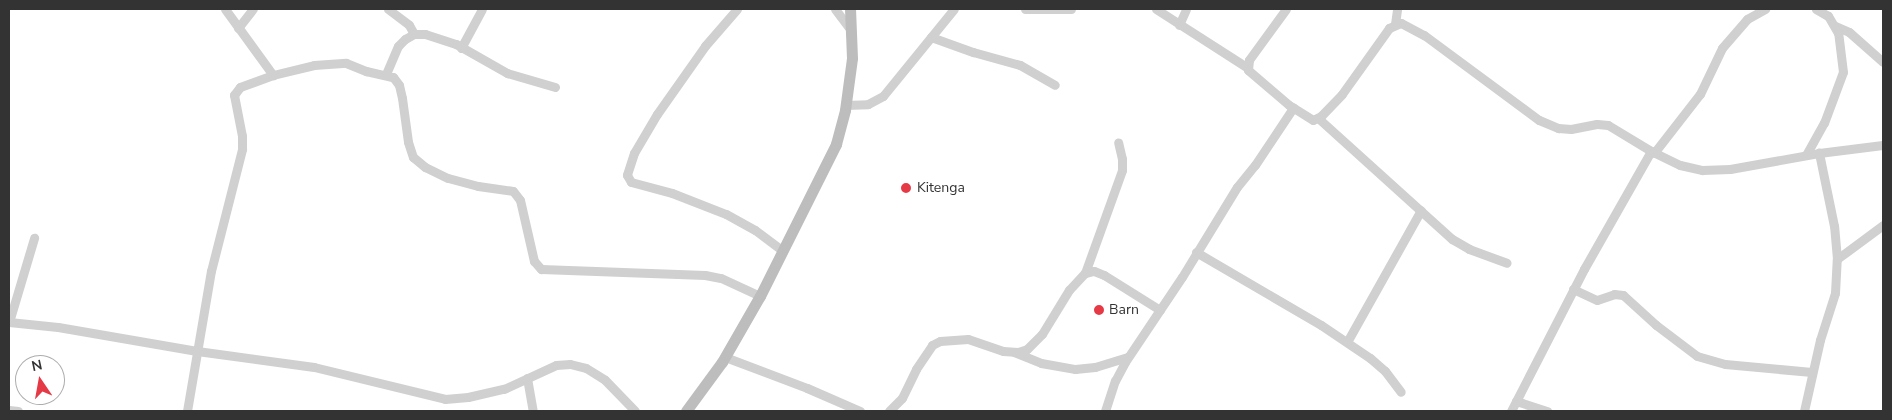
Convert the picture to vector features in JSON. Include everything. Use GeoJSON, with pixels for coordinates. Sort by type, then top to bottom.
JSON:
{"type":"FeatureCollection","features":[{"type":"Feature","properties":{"kind":"main road"},"geometry":{"type":"LineString","coordinates":[[686,411],[725,357],[760,296],[782,250],[815,190],[836,144],[845,106],[852,58],[850,9]]}},
{"type":"Feature","properties":{"kind":"street"},"geometry":{"type":"LineString","coordinates":[[225,9],[273,75]]}},
{"type":"Feature","properties":{"kind":"street"},"geometry":{"type":"LineString","coordinates":[[238,28],[254,9]]}},
{"type":"Feature","properties":{"kind":"street"},"geometry":{"type":"LineString","coordinates":[[388,9],[409,25],[414,34]]}},
{"type":"Feature","properties":{"kind":"street"},"geometry":{"type":"LineString","coordinates":[[461,48],[482,9]]}},
{"type":"Feature","properties":{"kind":"street"},"geometry":{"type":"LineString","coordinates":[[737,9],[705,46],[657,114],[634,153],[627,175],[631,182],[672,193],[726,214],[755,230],[782,250]]}},
{"type":"Feature","properties":{"kind":"street"},"geometry":{"type":"LineString","coordinates":[[834,9],[852,32]]}},
{"type":"Feature","properties":{"kind":"street"},"geometry":{"type":"LineString","coordinates":[[845,106],[868,104],[879,99],[891,87],[954,9]]}},
{"type":"Feature","properties":{"kind":"street"},"geometry":{"type":"LineString","coordinates":[[1026,9],[1071,9]]}},
{"type":"Feature","properties":{"kind":"street"},"geometry":{"type":"LineString","coordinates":[[1156,9],[1248,68]]}},
{"type":"Feature","properties":{"kind":"street"},"geometry":{"type":"LineString","coordinates":[[1179,25],[1186,9]]}},
{"type":"Feature","properties":{"kind":"street"},"geometry":{"type":"LineString","coordinates":[[1286,9],[1249,60],[1248,68],[1250,74],[1309,119],[1318,118],[1342,94],[1371,52],[1395,24],[1397,9]]}},
{"type":"Feature","properties":{"kind":"street"},"geometry":{"type":"LineString","coordinates":[[1511,411],[1573,289],[1652,152],[1700,94],[1722,48],[1747,19],[1765,9]]}},
{"type":"Feature","properties":{"kind":"street"},"geometry":{"type":"LineString","coordinates":[[1806,155],[1824,123],[1842,72],[1841,46],[1834,26],[1828,16],[1816,9]]}},
{"type":"Feature","properties":{"kind":"street"},"geometry":{"type":"LineString","coordinates":[[1395,24],[1402,23],[1415,28],[1540,120],[1558,128],[1571,130],[1597,124],[1608,125],[1652,152],[1680,165],[1702,170],[1730,169],[1806,155],[1883,145]]}},
{"type":"Feature","properties":{"kind":"street"},"geometry":{"type":"LineString","coordinates":[[1834,26],[1849,32],[1883,62]]}},
{"type":"Feature","properties":{"kind":"street"},"geometry":{"type":"LineString","coordinates":[[386,74],[398,46],[405,38],[414,34],[425,34],[438,37],[461,48],[507,74],[554,88]]}},
{"type":"Feature","properties":{"kind":"street"},"geometry":{"type":"LineString","coordinates":[[931,37],[972,52],[1020,65],[1055,85]]}},
{"type":"Feature","properties":{"kind":"street"},"geometry":{"type":"LineString","coordinates":[[187,411],[211,271],[242,149],[242,136],[234,95],[240,87],[273,75],[314,65],[346,63],[366,71],[393,77],[399,85],[408,142],[413,156],[425,167],[448,178],[478,186],[513,191],[520,200],[534,261],[541,269],[705,275],[721,278],[760,296]]}},
{"type":"Feature","properties":{"kind":"street"},"geometry":{"type":"LineString","coordinates":[[1105,411],[1115,381],[1128,357],[1238,187],[1255,166],[1293,108]]}},
{"type":"Feature","properties":{"kind":"street"},"geometry":{"type":"LineString","coordinates":[[1318,118],[1452,239],[1469,249],[1507,263]]}},
{"type":"Feature","properties":{"kind":"street"},"geometry":{"type":"LineString","coordinates":[[1011,351],[1027,349],[1042,334],[1069,290],[1085,273],[1122,170],[1122,159],[1118,142]]}},
{"type":"Feature","properties":{"kind":"street"},"geometry":{"type":"LineString","coordinates":[[1804,411],[1812,372],[1835,293],[1837,259],[1834,226],[1819,153]]}},
{"type":"Feature","properties":{"kind":"street"},"geometry":{"type":"LineString","coordinates":[[1347,342],[1420,210]]}},
{"type":"Feature","properties":{"kind":"street"},"geometry":{"type":"LineString","coordinates":[[1837,259],[1883,225]]}},
{"type":"Feature","properties":{"kind":"street"},"geometry":{"type":"LineString","coordinates":[[34,238],[9,322],[58,327],[197,351],[314,367],[445,399],[468,397],[504,389],[556,365],[570,364],[586,368],[606,380],[635,411]]}},
{"type":"Feature","properties":{"kind":"street"},"geometry":{"type":"LineString","coordinates":[[1196,252],[1347,342],[1385,371],[1402,392]]}},
{"type":"Feature","properties":{"kind":"street"},"geometry":{"type":"LineString","coordinates":[[1085,273],[1094,271],[1104,274],[1160,310]]}},
{"type":"Feature","properties":{"kind":"street"},"geometry":{"type":"LineString","coordinates":[[1573,289],[1597,300],[1614,294],[1623,295],[1656,325],[1697,356],[1725,364],[1812,372]]}},
{"type":"Feature","properties":{"kind":"street"},"geometry":{"type":"LineString","coordinates":[[889,411],[902,398],[921,360],[932,345],[940,341],[968,339],[1011,351],[1041,363],[1075,369],[1095,367],[1128,357]]}},
{"type":"Feature","properties":{"kind":"street"},"geometry":{"type":"LineString","coordinates":[[725,357],[807,388],[860,411]]}},
{"type":"Feature","properties":{"kind":"street"},"geometry":{"type":"LineString","coordinates":[[527,378],[533,411]]}},
{"type":"Feature","properties":{"kind":"street"},"geometry":{"type":"LineString","coordinates":[[1516,401],[1547,411]]}},
{"type":"Feature","properties":{"kind":"street"},"geometry":{"type":"LineString","coordinates":[[9,410],[18,411]]}},
{"type":"Feature","properties":{"kind":"place","name":"Kitenga"},"geometry":{"type":"Point","coordinates":[906,188]}},
{"type":"Feature","properties":{"kind":"place","name":"Barn"},"geometry":{"type":"Point","coordinates":[1099,310]}}]}
